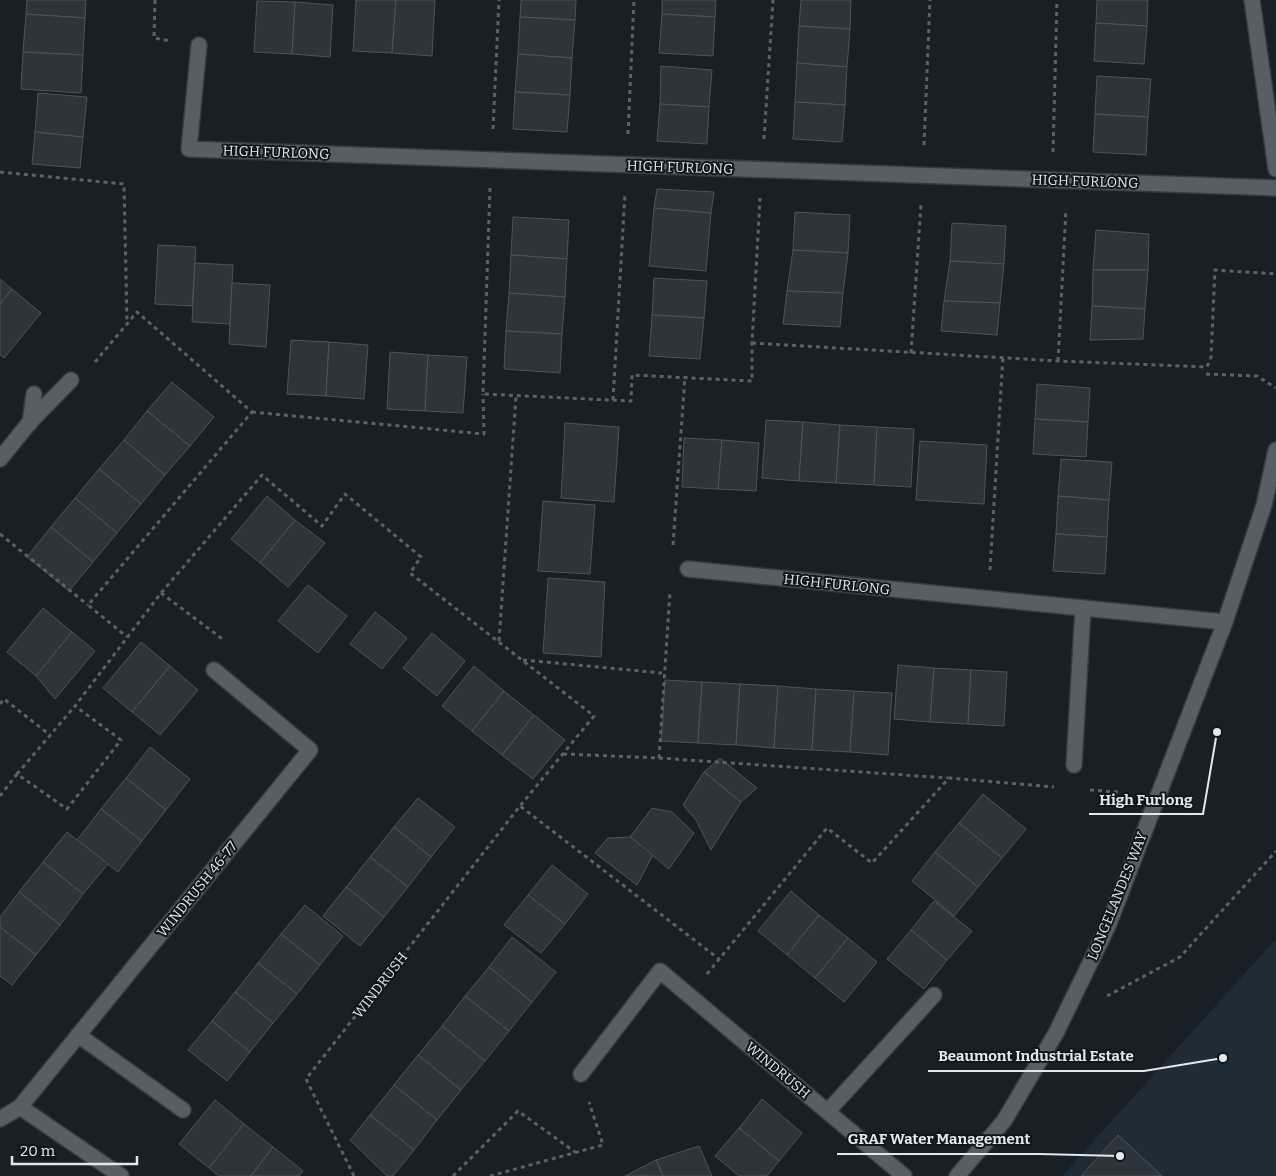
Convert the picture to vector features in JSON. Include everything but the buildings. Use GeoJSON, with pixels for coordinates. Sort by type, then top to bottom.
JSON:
{"type":"FeatureCollection","features":[{"type":"Feature","properties":{"kind":"street"},"geometry":{"type":"LineString","coordinates":[[1252,0],[1276,169]]}},
{"type":"Feature","properties":{"kind":"street","name":"HIGH FURLONG"},"geometry":{"type":"LineString","coordinates":[[199,45],[189,149],[1276,188]]}},
{"type":"Feature","properties":{"kind":"street"},"geometry":{"type":"LineString","coordinates":[[0,457],[30,422],[71,380]]}},
{"type":"Feature","properties":{"kind":"street"},"geometry":{"type":"LineString","coordinates":[[30,422],[34,394]]}},
{"type":"Feature","properties":{"kind":"street","name":"LONGELANDES WAY"},"geometry":{"type":"LineString","coordinates":[[958,1176],[1004,1121],[1056,1033],[1108,926],[1225,622],[1264,505],[1276,450]]}},
{"type":"Feature","properties":{"kind":"street","name":"HIGH FURLONG"},"geometry":{"type":"LineString","coordinates":[[688,569],[1225,622]]}},
{"type":"Feature","properties":{"kind":"street"},"geometry":{"type":"LineString","coordinates":[[1074,765],[1083,608]]}},
{"type":"Feature","properties":{"kind":"street","name":"WINDRUSH 46-77"},"geometry":{"type":"LineString","coordinates":[[0,1118],[20,1107],[310,750],[214,670]]}},
{"type":"Feature","properties":{"kind":"street","name":"WINDRUSH"},"geometry":{"type":"LineString","coordinates":[[580,1074],[660,971],[904,1176]]}},
{"type":"Feature","properties":{"kind":"street"},"geometry":{"type":"LineString","coordinates":[[828,1112],[934,995]]}},
{"type":"Feature","properties":{"kind":"street"},"geometry":{"type":"LineString","coordinates":[[78,1035],[183,1110]]}},
{"type":"Feature","properties":{"kind":"street"},"geometry":{"type":"LineString","coordinates":[[20,1107],[121,1176]]}},
{"type":"Feature","properties":{"kind":"path"},"geometry":{"type":"LineString","coordinates":[[155,0],[154,38],[199,45]]}},
{"type":"Feature","properties":{"kind":"path"},"geometry":{"type":"LineString","coordinates":[[90,369],[137,312],[252,412],[484,434],[491,160],[499,0]]}},
{"type":"Feature","properties":{"kind":"path"},"geometry":{"type":"LineString","coordinates":[[613,400],[627,165],[634,0]]}},
{"type":"Feature","properties":{"kind":"path"},"geometry":{"type":"LineString","coordinates":[[484,394],[631,401],[632,375],[685,376],[752,381],[752,343],[773,0]]}},
{"type":"Feature","properties":{"kind":"path"},"geometry":{"type":"LineString","coordinates":[[911,353],[923,176],[930,0]]}},
{"type":"Feature","properties":{"kind":"path"},"geometry":{"type":"LineString","coordinates":[[1052,180],[1057,0]]}},
{"type":"Feature","properties":{"kind":"path"},"geometry":{"type":"LineString","coordinates":[[0,172],[124,184],[127,324]]}},
{"type":"Feature","properties":{"kind":"path"},"geometry":{"type":"LineString","coordinates":[[1058,361],[1067,181]]}},
{"type":"Feature","properties":{"kind":"path"},"geometry":{"type":"LineString","coordinates":[[752,343],[911,353],[1003,356],[1058,361],[1207,367],[1211,357],[1215,270],[1276,274]]}},
{"type":"Feature","properties":{"kind":"path"},"geometry":{"type":"LineString","coordinates":[[988,599],[1003,356]]}},
{"type":"Feature","properties":{"kind":"path"},"geometry":{"type":"LineString","coordinates":[[1206,374],[1257,376],[1276,388]]}},
{"type":"Feature","properties":{"kind":"path"},"geometry":{"type":"LineString","coordinates":[[660,758],[685,376]]}},
{"type":"Feature","properties":{"kind":"path"},"geometry":{"type":"LineString","coordinates":[[499,642],[516,396]]}},
{"type":"Feature","properties":{"kind":"path"},"geometry":{"type":"LineString","coordinates":[[88,605],[252,412]]}},
{"type":"Feature","properties":{"kind":"path","name":"WINDRUSH"},"geometry":{"type":"LineString","coordinates":[[161,593],[262,475],[322,526],[346,494],[421,557],[410,573],[594,716],[520,806],[306,1079],[354,1176]]}},
{"type":"Feature","properties":{"kind":"path"},"geometry":{"type":"LineString","coordinates":[[0,534],[127,637]]}},
{"type":"Feature","properties":{"kind":"path"},"geometry":{"type":"LineString","coordinates":[[672,566],[688,569]]}},
{"type":"Feature","properties":{"kind":"path"},"geometry":{"type":"LineString","coordinates":[[17,774],[75,706],[161,593],[227,642]]}},
{"type":"Feature","properties":{"kind":"path"},"geometry":{"type":"LineString","coordinates":[[522,660],[662,673]]}},
{"type":"Feature","properties":{"kind":"path"},"geometry":{"type":"LineString","coordinates":[[0,704],[4,699],[50,735]]}},
{"type":"Feature","properties":{"kind":"path"},"geometry":{"type":"LineString","coordinates":[[0,796],[75,706]]}},
{"type":"Feature","properties":{"kind":"path"},"geometry":{"type":"LineString","coordinates":[[17,774],[67,809],[121,740],[75,706]]}},
{"type":"Feature","properties":{"kind":"path"},"geometry":{"type":"LineString","coordinates":[[562,754],[660,758],[1058,787]]}},
{"type":"Feature","properties":{"kind":"path"},"geometry":{"type":"LineString","coordinates":[[689,996],[827,828],[872,863],[949,778]]}},
{"type":"Feature","properties":{"kind":"path"},"geometry":{"type":"LineString","coordinates":[[1088,790],[1118,792]]}},
{"type":"Feature","properties":{"kind":"path"},"geometry":{"type":"LineString","coordinates":[[520,806],[719,960]]}},
{"type":"Feature","properties":{"kind":"path"},"geometry":{"type":"LineString","coordinates":[[1074,996],[1109,996],[1180,957],[1276,851]]}},
{"type":"Feature","properties":{"kind":"path"},"geometry":{"type":"LineString","coordinates":[[490,1176],[602,1145],[580,1074]]}},
{"type":"Feature","properties":{"kind":"path"},"geometry":{"type":"LineString","coordinates":[[453,1176],[518,1111],[576,1153]]}},
{"type":"Feature","properties":{"kind":"shaded area"},"geometry":{"type":"Polygon","coordinates":[[[1276,939],[1276,1176],[1062,1176],[1276,939]]]}},
{"type":"Feature","properties":{"kind":"place","name":"High Furlong"},"geometry":{"type":"Point","coordinates":[1217,732]}},
{"type":"Feature","properties":{"kind":"place","name":"Beaumont Industrial Estate"},"geometry":{"type":"Point","coordinates":[1223,1058]}},
{"type":"Feature","properties":{"kind":"place","name":"GRAF Water Management"},"geometry":{"type":"Point","coordinates":[1120,1156]}}]}
